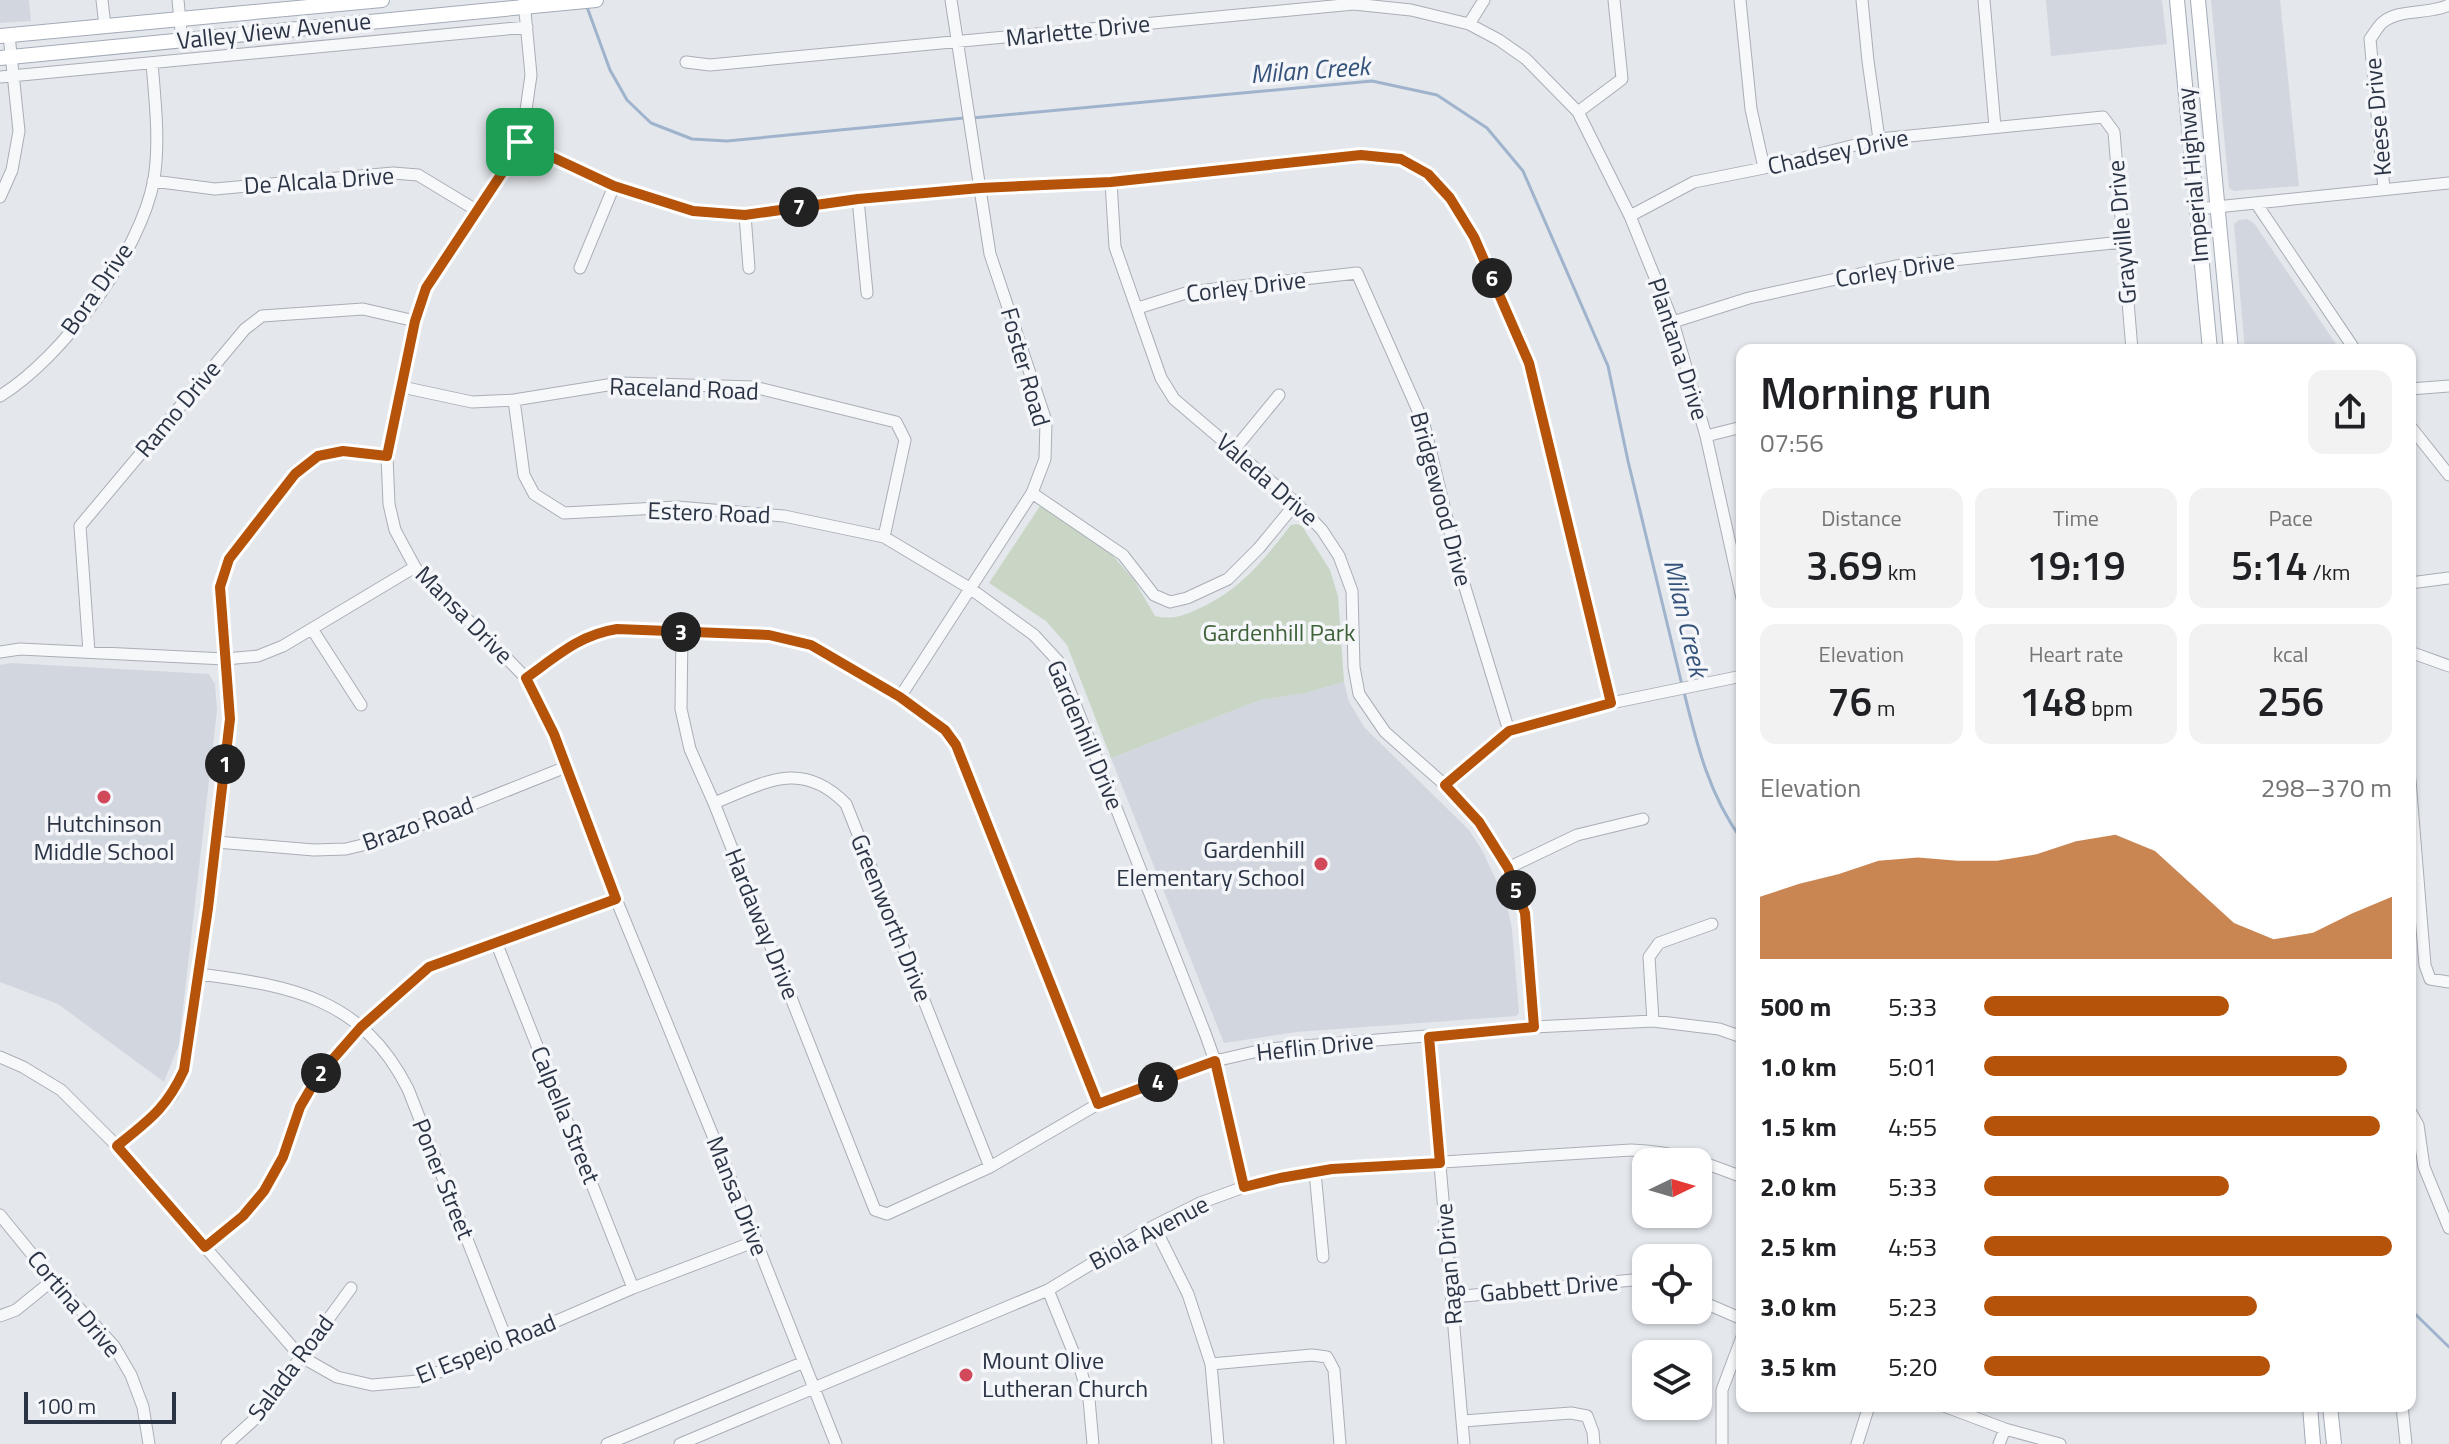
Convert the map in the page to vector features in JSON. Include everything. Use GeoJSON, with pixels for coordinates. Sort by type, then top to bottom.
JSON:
{"type":"FeatureCollection","features":[{"type":"Feature","properties":{"kind":"main road","name":"Valley View Avenue"},"geometry":{"type":"LineString","coordinates":[[5,35],[382,0]]}},
{"type":"Feature","properties":{"kind":"main road","name":"Imperial Highway"},"geometry":{"type":"LineString","coordinates":[[2177,0],[2209,344]]}},
{"type":"Feature","properties":{"kind":"main road","name":"Imperial Highway"},"geometry":{"type":"LineString","coordinates":[[2198,0],[2230,344]]}},
{"type":"Feature","properties":{"kind":"main road","name":"Valley View Avenue"},"geometry":{"type":"LineString","coordinates":[[6,57],[524,4],[589,1]]}},
{"type":"Feature","properties":{"kind":"main road"},"geometry":{"type":"LineString","coordinates":[[2310,1412],[2313,1444]]}},
{"type":"Feature","properties":{"kind":"main road"},"geometry":{"type":"LineString","coordinates":[[2331,1412],[2334,1444]]}},
{"type":"Feature","properties":{"kind":"street"},"geometry":{"type":"LineString","coordinates":[[102,0],[105,26]]}},
{"type":"Feature","properties":{"kind":"street"},"geometry":{"type":"LineString","coordinates":[[178,0],[182,41]]}},
{"type":"Feature","properties":{"kind":"street","name":"Foster Road"},"geometry":{"type":"LineString","coordinates":[[900,697],[1032,493],[1045,459],[1046,421],[990,254],[951,0]]}},
{"type":"Feature","properties":{"kind":"street"},"geometry":{"type":"LineString","coordinates":[[1469,24],[1484,0]]}},
{"type":"Feature","properties":{"kind":"street"},"geometry":{"type":"LineString","coordinates":[[1578,112],[1622,79],[1614,0]]}},
{"type":"Feature","properties":{"kind":"street"},"geometry":{"type":"LineString","coordinates":[[1740,0],[1751,109],[1764,168]]}},
{"type":"Feature","properties":{"kind":"street"},"geometry":{"type":"LineString","coordinates":[[1862,0],[1879,139]]}},
{"type":"Feature","properties":{"kind":"street"},"geometry":{"type":"LineString","coordinates":[[1984,0],[1995,127]]}},
{"type":"Feature","properties":{"kind":"street","name":"Mansa Drive"},"geometry":{"type":"LineString","coordinates":[[524,4],[531,75],[520,142],[426,288],[415,321],[387,456],[389,504],[395,530],[415,567],[432,589],[478,629],[526,678],[554,734],[616,899],[836,1444]]}},
{"type":"Feature","properties":{"kind":"street","name":"Marlette Drive"},"geometry":{"type":"LineString","coordinates":[[686,62],[710,65],[1354,4],[1411,10],[1469,24],[1526,59],[1578,112]]}},
{"type":"Feature","properties":{"kind":"street","name":"Keese Drive"},"geometry":{"type":"LineString","coordinates":[[2384,189],[2370,39],[2383,22],[2400,15],[2443,9],[2449,5]]}},
{"type":"Feature","properties":{"kind":"street","name":"Valley View Avenue"},"geometry":{"type":"LineString","coordinates":[[0,77],[527,27]]}},
{"type":"Feature","properties":{"kind":"street"},"geometry":{"type":"LineString","coordinates":[[0,197],[12,170],[19,131],[14,76],[6,57],[5,35]]}},
{"type":"Feature","properties":{"kind":"street","name":"Bora Drive"},"geometry":{"type":"LineString","coordinates":[[0,396],[38,367],[96,299],[126,254],[153,181],[157,137],[152,63]]}},
{"type":"Feature","properties":{"kind":"street","name":"Plantana Drive"},"geometry":{"type":"LineString","coordinates":[[1578,112],[1630,216],[1673,322],[1736,552]]}},
{"type":"Feature","properties":{"kind":"street","name":"Chadsey Drive"},"geometry":{"type":"LineString","coordinates":[[1630,216],[1694,182],[1879,139],[2103,117]]}},
{"type":"Feature","properties":{"kind":"street","name":"Grayville Drive"},"geometry":{"type":"LineString","coordinates":[[2103,117],[2114,132],[2131,344]]}},
{"type":"Feature","properties":{"kind":"street"},"geometry":{"type":"LineString","coordinates":[[520,142],[614,186],[693,211],[745,215],[858,199],[980,188],[1111,182],[1361,155],[1401,159],[1428,174],[1450,198],[1474,237],[1529,363],[1611,703]]}},
{"type":"Feature","properties":{"kind":"street","name":"De Alcala Drive"},"geometry":{"type":"LineString","coordinates":[[153,181],[215,189],[393,173],[418,175],[476,210]]}},
{"type":"Feature","properties":{"kind":"street","name":"Valeda Drive"},"geometry":{"type":"LineString","coordinates":[[1111,182],[1115,247],[1161,378],[1174,399],[1296,503],[1322,530],[1339,556],[1352,591],[1354,667],[1359,694],[1385,732],[1445,785],[1479,822],[1508,868],[1525,913],[1534,1027]]}},
{"type":"Feature","properties":{"kind":"street"},"geometry":{"type":"LineString","coordinates":[[2197,209],[2449,183]]}},
{"type":"Feature","properties":{"kind":"street"},"geometry":{"type":"LineString","coordinates":[[580,268],[614,186]]}},
{"type":"Feature","properties":{"kind":"street"},"geometry":{"type":"LineString","coordinates":[[858,199],[867,293]]}},
{"type":"Feature","properties":{"kind":"street"},"geometry":{"type":"LineString","coordinates":[[2256,203],[2351,344]]}},
{"type":"Feature","properties":{"kind":"street"},"geometry":{"type":"LineString","coordinates":[[745,215],[749,268]]}},
{"type":"Feature","properties":{"kind":"street","name":"Corley Drive"},"geometry":{"type":"LineString","coordinates":[[1673,322],[1749,298],[1896,266],[2122,242]]}},
{"type":"Feature","properties":{"kind":"street","name":"Corley Drive"},"geometry":{"type":"LineString","coordinates":[[1138,308],[1189,292],[1357,273]]}},
{"type":"Feature","properties":{"kind":"street","name":"Bridgewood Drive"},"geometry":{"type":"LineString","coordinates":[[1357,273],[1424,424],[1459,568],[1509,731]]}},
{"type":"Feature","properties":{"kind":"street","name":"Ramo Drive"},"geometry":{"type":"LineString","coordinates":[[89,652],[80,526],[245,329],[262,316],[363,309],[415,321]]}},
{"type":"Feature","properties":{"kind":"street","name":"Raceland Road"},"geometry":{"type":"LineString","coordinates":[[402,387],[472,402],[514,400],[620,383],[754,387],[896,422],[905,440],[884,537]]}},
{"type":"Feature","properties":{"kind":"street"},"geometry":{"type":"LineString","coordinates":[[2416,389],[2449,386]]}},
{"type":"Feature","properties":{"kind":"street"},"geometry":{"type":"LineString","coordinates":[[1233,451],[1279,395]]}},
{"type":"Feature","properties":{"kind":"street","name":"Estero Road"},"geometry":{"type":"LineString","coordinates":[[514,400],[524,475],[534,494],[564,513],[677,507],[784,516],[884,537],[971,589]]}},
{"type":"Feature","properties":{"kind":"street"},"geometry":{"type":"LineString","coordinates":[[1706,436],[1736,428]]}},
{"type":"Feature","properties":{"kind":"street"},"geometry":{"type":"LineString","coordinates":[[2416,434],[2449,475]]}},
{"type":"Feature","properties":{"kind":"street"},"geometry":{"type":"LineString","coordinates":[[117,1146],[158,1113],[173,1094],[184,1070],[230,719],[220,587],[229,559],[295,474],[318,456],[343,451],[387,456]]}},
{"type":"Feature","properties":{"kind":"street"},"geometry":{"type":"LineString","coordinates":[[1032,493],[1123,555],[1154,595],[1170,602],[1187,598],[1228,579],[1259,548],[1296,503]]}},
{"type":"Feature","properties":{"kind":"street"},"geometry":{"type":"LineString","coordinates":[[0,652],[20,649],[225,659],[258,656],[283,646],[415,567]]}},
{"type":"Feature","properties":{"kind":"street"},"geometry":{"type":"LineString","coordinates":[[2416,582],[2449,578]]}},
{"type":"Feature","properties":{"kind":"street","name":"Gardenhill Drive"},"geometry":{"type":"LineString","coordinates":[[971,589],[1034,635],[1058,661],[1182,970],[1215,1061],[1244,1187]]}},
{"type":"Feature","properties":{"kind":"street"},"geometry":{"type":"LineString","coordinates":[[312,629],[361,705]]}},
{"type":"Feature","properties":{"kind":"street"},"geometry":{"type":"LineString","coordinates":[[526,678],[581,639],[597,632],[617,629],[769,635],[811,645],[900,697],[945,730],[956,745],[1098,1104]]}},
{"type":"Feature","properties":{"kind":"street","name":"Hardaway Drive"},"geometry":{"type":"LineString","coordinates":[[682,632],[681,709],[690,749],[875,1210]]}},
{"type":"Feature","properties":{"kind":"street"},"geometry":{"type":"LineString","coordinates":[[2416,654],[2449,666]]}},
{"type":"Feature","properties":{"kind":"street"},"geometry":{"type":"LineString","coordinates":[[1445,785],[1509,731],[1611,703],[1736,677]]}},
{"type":"Feature","properties":{"kind":"street","name":"Brazo Road"},"geometry":{"type":"LineString","coordinates":[[216,842],[314,850],[346,849],[383,840],[566,767]]}},
{"type":"Feature","properties":{"kind":"street","name":"Greenworth Drive"},"geometry":{"type":"LineString","coordinates":[[714,803],[768,781],[789,777],[813,779],[833,790],[846,804],[990,1167]]}},
{"type":"Feature","properties":{"kind":"street"},"geometry":{"type":"LineString","coordinates":[[1508,868],[1577,835],[1643,819]]}},
{"type":"Feature","properties":{"kind":"street"},"geometry":{"type":"LineString","coordinates":[[2416,854],[2425,965],[2430,979],[2449,982]]}},
{"type":"Feature","properties":{"kind":"street"},"geometry":{"type":"LineString","coordinates":[[205,1247],[243,1216],[264,1191],[283,1157],[300,1107],[318,1076],[361,1027],[429,967],[616,899]]}},
{"type":"Feature","properties":{"kind":"street"},"geometry":{"type":"LineString","coordinates":[[1653,1021],[1649,957],[1659,943],[1712,924]]}},
{"type":"Feature","properties":{"kind":"street","name":"Calpella Street"},"geometry":{"type":"LineString","coordinates":[[496,942],[633,1288]]}},
{"type":"Feature","properties":{"kind":"street","name":"Poner Street"},"geometry":{"type":"LineString","coordinates":[[199,974],[292,989],[326,1002],[361,1027],[394,1062],[408,1089],[507,1341]]}},
{"type":"Feature","properties":{"kind":"street","name":"Heflin Drive"},"geometry":{"type":"LineString","coordinates":[[875,1210],[887,1214],[990,1167],[1098,1104],[1215,1061],[1267,1049],[1534,1027],[1653,1021],[1719,1029],[1736,1035]]}},
{"type":"Feature","properties":{"kind":"street","name":"Ragan Drive"},"geometry":{"type":"LineString","coordinates":[[1429,1037],[1464,1444]]}},
{"type":"Feature","properties":{"kind":"street","name":"El Espejo Road"},"geometry":{"type":"LineString","coordinates":[[0,1057],[61,1090],[117,1146],[300,1356],[337,1377],[372,1385],[418,1381],[633,1288],[756,1241]]}},
{"type":"Feature","properties":{"kind":"street"},"geometry":{"type":"LineString","coordinates":[[2416,1122],[2424,1167],[2449,1228]]}},
{"type":"Feature","properties":{"kind":"street","name":"Biola Avenue"},"geometry":{"type":"LineString","coordinates":[[680,1444],[696,1441],[1048,1290],[1154,1226],[1200,1203],[1244,1187],[1315,1172],[1647,1151],[1692,1157],[1736,1175]]}},
{"type":"Feature","properties":{"kind":"street"},"geometry":{"type":"LineString","coordinates":[[1315,1172],[1323,1257]]}},
{"type":"Feature","properties":{"kind":"street","name":"Cortina Drive"},"geometry":{"type":"LineString","coordinates":[[0,1215],[53,1280],[114,1346],[131,1375],[143,1407],[149,1444]]}},
{"type":"Feature","properties":{"kind":"street"},"geometry":{"type":"LineString","coordinates":[[1154,1226],[1188,1294],[1211,1364],[1218,1444]]}},
{"type":"Feature","properties":{"kind":"street"},"geometry":{"type":"LineString","coordinates":[[0,1316],[16,1310],[53,1280]]}},
{"type":"Feature","properties":{"kind":"street","name":"Gabbett Drive"},"geometry":{"type":"LineString","coordinates":[[1453,1297],[1632,1280]]}},
{"type":"Feature","properties":{"kind":"street","name":"Salada Road"},"geometry":{"type":"LineString","coordinates":[[227,1444],[257,1417],[351,1288]]}},
{"type":"Feature","properties":{"kind":"street"},"geometry":{"type":"LineString","coordinates":[[1048,1290],[1081,1371],[1089,1399],[1093,1444]]}},
{"type":"Feature","properties":{"kind":"street"},"geometry":{"type":"LineString","coordinates":[[1712,1306],[1736,1316]]}},
{"type":"Feature","properties":{"kind":"street"},"geometry":{"type":"LineString","coordinates":[[1722,1444],[1722,1390],[1736,1353]]}},
{"type":"Feature","properties":{"kind":"street"},"geometry":{"type":"LineString","coordinates":[[1211,1364],[1312,1355],[1327,1357],[1334,1370],[1340,1444]]}},
{"type":"Feature","properties":{"kind":"street"},"geometry":{"type":"LineString","coordinates":[[607,1444],[804,1362]]}},
{"type":"Feature","properties":{"kind":"street"},"geometry":{"type":"LineString","coordinates":[[1857,1444],[1867,1412]]}},
{"type":"Feature","properties":{"kind":"street"},"geometry":{"type":"LineString","coordinates":[[1960,1412],[2005,1429],[2060,1444]]}},
{"type":"Feature","properties":{"kind":"street"},"geometry":{"type":"LineString","coordinates":[[2403,1412],[2406,1444]]}},
{"type":"Feature","properties":{"kind":"street"},"geometry":{"type":"LineString","coordinates":[[1463,1421],[1571,1413],[1587,1416],[1594,1444]]}},
{"type":"Feature","properties":{"kind":"street"},"geometry":{"type":"LineString","coordinates":[[1999,1444],[2005,1429]]}},
{"type":"Feature","properties":{"kind":"shaded area"},"geometry":{"type":"Polygon","coordinates":[[[0,0],[29,0],[31,21],[0,23],[0,0]]]}},
{"type":"Feature","properties":{"kind":"shaded area"},"geometry":{"type":"Polygon","coordinates":[[[2046,0],[2162,0],[2167,44],[2051,56],[2046,0]]]}},
{"type":"Feature","properties":{"kind":"shaded area"},"geometry":{"type":"Polygon","coordinates":[[[2211,0],[2280,0],[2299,186],[2234,191],[2229,188],[2211,0]]]}},
{"type":"Feature","properties":{"kind":"shaded area"},"geometry":{"type":"Polygon","coordinates":[[[2247,219],[2254,223],[2336,344],[2244,344],[2234,224],[2247,219]]]}},
{"type":"Feature","properties":{"kind":"shaded area","name":"Hutchinson Middle School"},"geometry":{"type":"Polygon","coordinates":[[[11,663],[209,674],[215,684],[217,710],[179,1044],[164,1082],[58,1004],[0,982],[0,665],[11,663]]]}},
{"type":"Feature","properties":{"kind":"shaded area","name":"Gardenhill Elementary School"},"geometry":{"type":"Polygon","coordinates":[[[1344,682],[1349,702],[1365,728],[1469,830],[1483,852],[1507,904],[1519,1013],[1516,1016],[1296,1032],[1224,1043],[1111,758],[1260,700],[1305,693],[1344,682]]]}},
{"type":"Feature","properties":{"kind":"green space","name":"Gardenhill Park"},"geometry":{"type":"Polygon","coordinates":[[[1040,506],[1106,548],[1134,580],[1155,616],[1166,618],[1193,611],[1226,593],[1260,562],[1291,525],[1302,526],[1330,570],[1338,596],[1344,682],[1305,693],[1260,700],[1111,758],[1067,645],[1046,621],[989,583],[1040,506]]]}},
{"type":"Feature","properties":{"kind":"waterway","name":"Milan Creek"},"geometry":{"type":"LineString","coordinates":[[587,7],[610,70],[627,100],[651,123],[692,139],[727,141],[964,118]]}},
{"type":"Feature","properties":{"kind":"waterway","name":"Milan Creek"},"geometry":{"type":"LineString","coordinates":[[972,118],[1372,81],[1437,95],[1487,128],[1523,171],[1608,366],[1682,685]]}},
{"type":"Feature","properties":{"kind":"waterway","name":"Milan Creek"},"geometry":{"type":"LineString","coordinates":[[1684,692],[1699,750],[1721,805],[1736,831]]}},
{"type":"Feature","properties":{"kind":"waterway","name":"Milan Creek"},"geometry":{"type":"LineString","coordinates":[[2416,1315],[2449,1347]]}},
{"type":"Feature","properties":{"kind":"place","name":"Hutchinson Middle School"},"geometry":{"type":"Point","coordinates":[104,797]}},
{"type":"Feature","properties":{"kind":"place","name":"Gardenhill Elementary School"},"geometry":{"type":"Point","coordinates":[1321,864]}},
{"type":"Feature","properties":{"kind":"place","name":"Mount Olive Lutheran Church"},"geometry":{"type":"Point","coordinates":[966,1375]}},
{"type":"Feature","properties":{"kind":"route"},"geometry":{"type":"LineString","coordinates":[[520,142],[614,186],[693,211],[745,215],[858,199],[980,188],[1111,182],[1361,155],[1401,159],[1428,174],[1450,198],[1474,237],[1529,363],[1611,703],[1509,731],[1445,785],[1479,822],[1508,868],[1525,913],[1534,1027],[1429,1037],[1440,1163],[1332,1169],[1244,1187],[1215,1061],[1098,1104],[956,745],[945,730],[900,697],[811,645],[769,635],[617,629],[597,632],[581,639],[526,678],[554,734],[616,899],[429,967],[361,1027],[318,1076],[300,1107],[283,1157],[264,1191],[243,1216],[205,1247],[117,1146],[158,1113],[173,1094],[184,1070],[208,908],[230,719],[220,587],[229,559],[295,474],[318,456],[343,451],[387,456],[415,321],[426,288],[520,142]]}}]}
